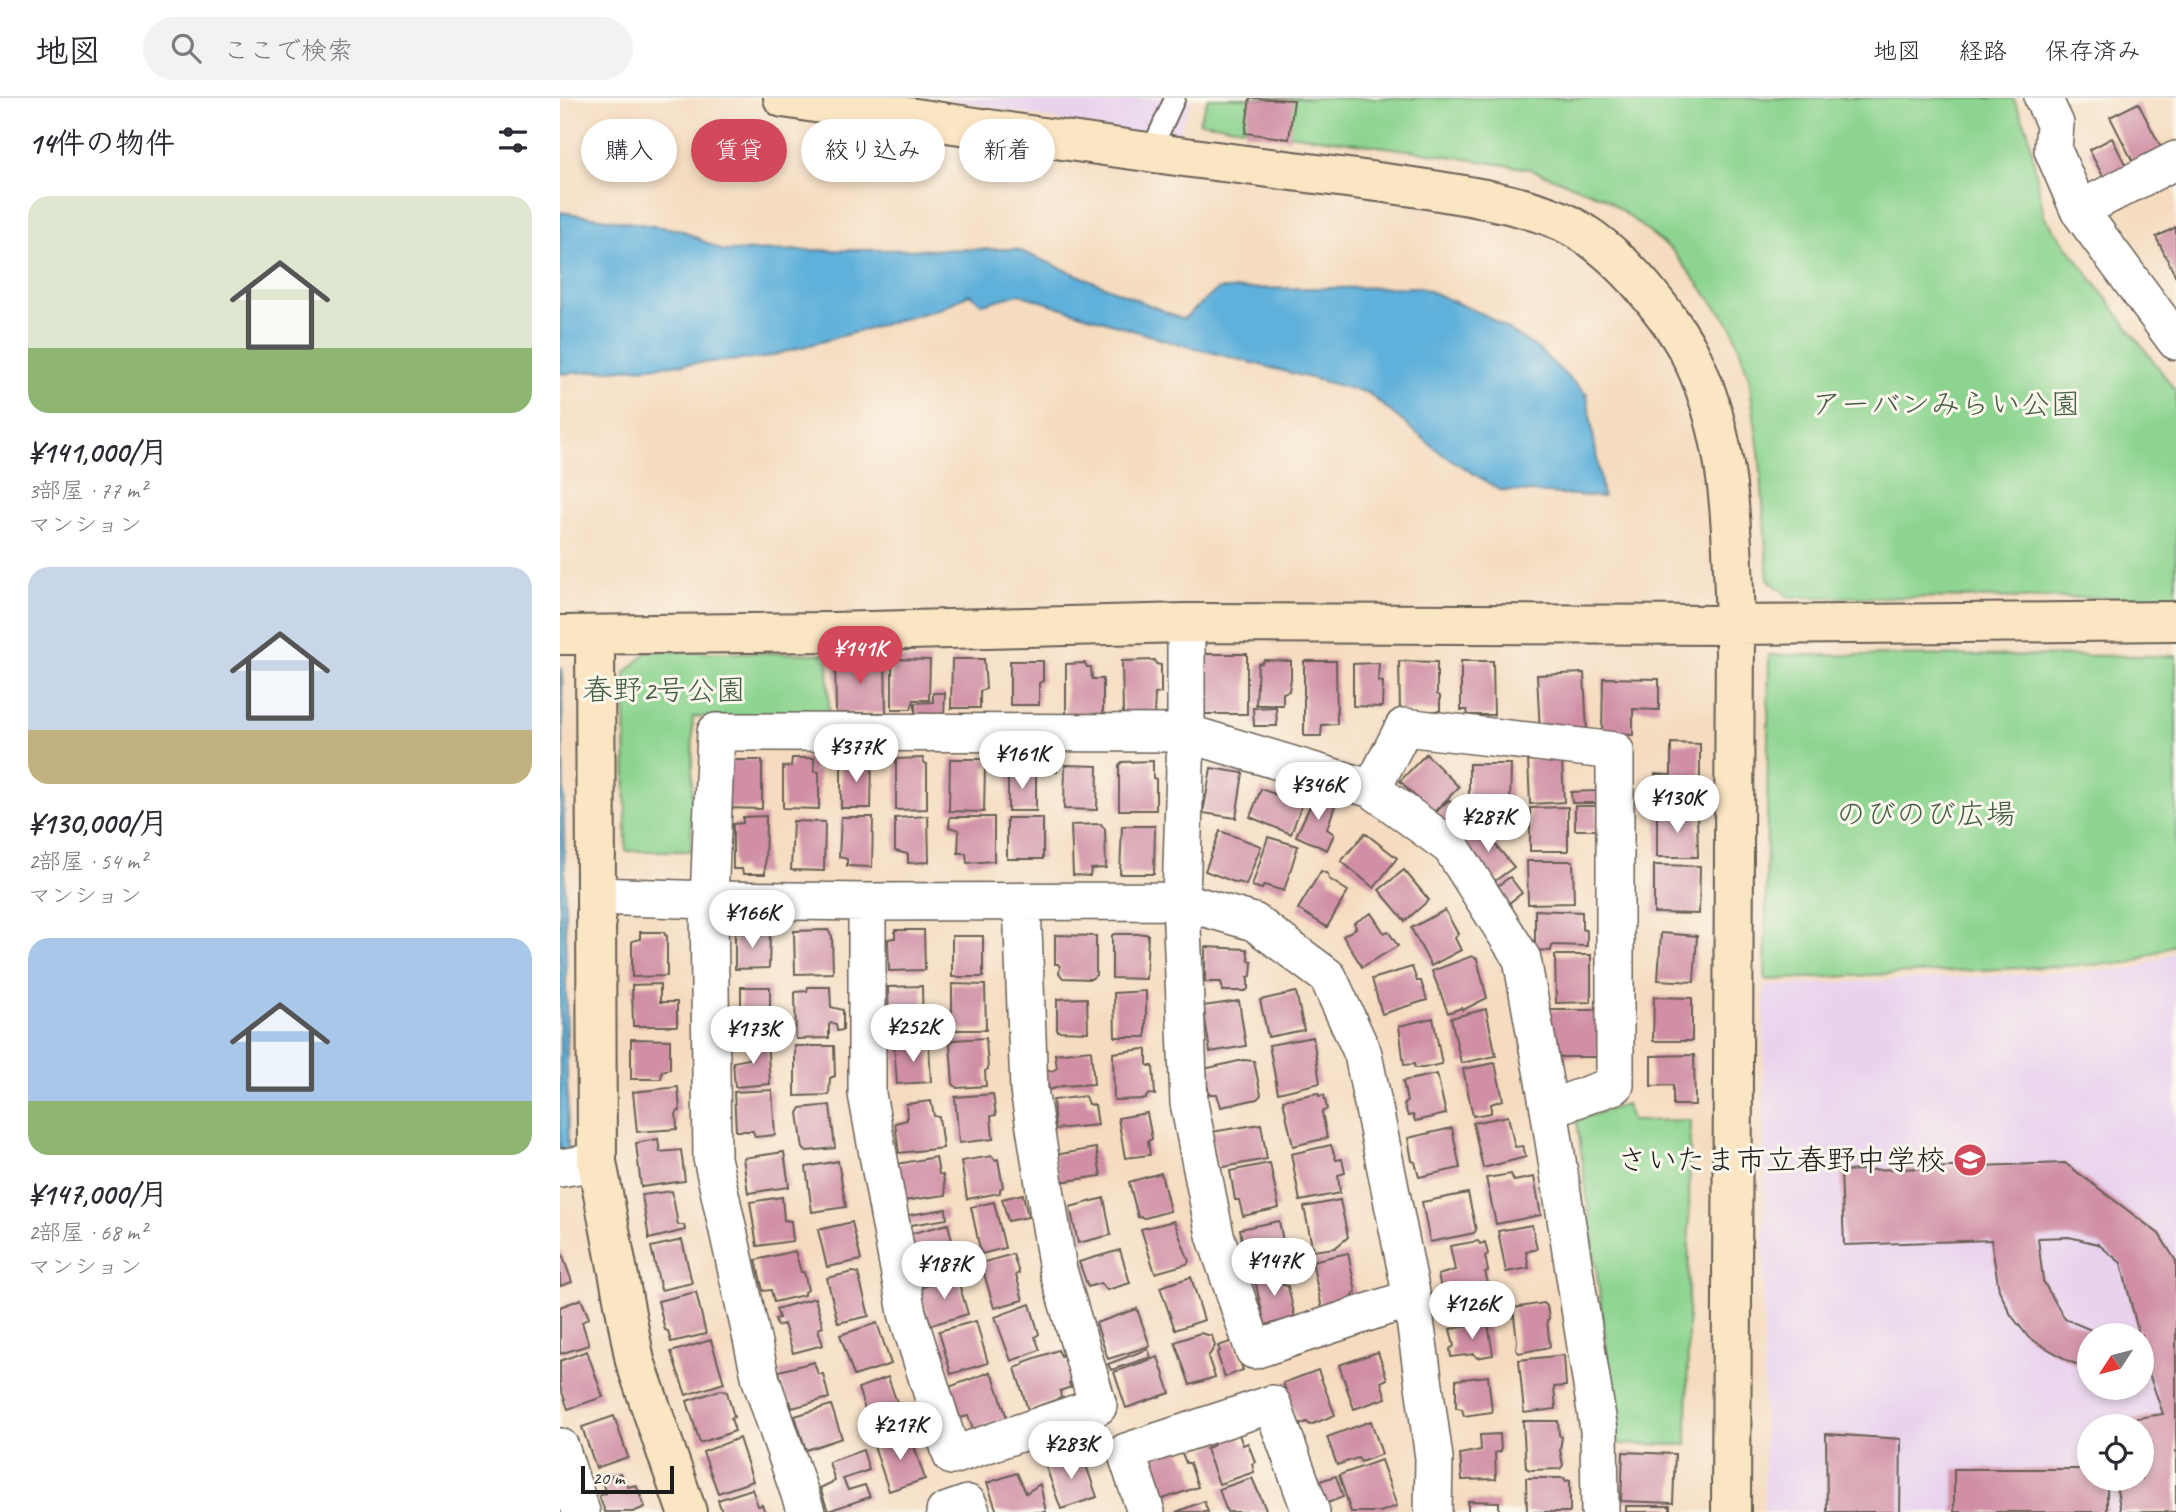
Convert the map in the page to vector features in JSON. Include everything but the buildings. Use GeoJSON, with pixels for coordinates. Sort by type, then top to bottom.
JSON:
{"type":"FeatureCollection","features":[{"type":"Feature","properties":{"kind":"street"},"geometry":{"type":"LineString","coordinates":[[783,98],[1150,153],[1380,182],[1508,204],[1552,217],[1597,242],[1630,272],[1665,313],[1696,368],[1709,399],[1721,446],[1732,524],[1735,625],[1731,1512]]}},
{"type":"Feature","properties":{"kind":"street"},"geometry":{"type":"LineString","coordinates":[[2043,98],[2054,124],[2053,150],[2079,210],[2176,341]]}},
{"type":"Feature","properties":{"kind":"street"},"geometry":{"type":"LineString","coordinates":[[2079,210],[2176,160]]}},
{"type":"Feature","properties":{"kind":"street"},"geometry":{"type":"LineString","coordinates":[[687,1512],[635,1361],[597,1162],[597,896],[577,635],[1186,623],[1735,625],[2176,621]]}},
{"type":"Feature","properties":{"kind":"street"},"geometry":{"type":"LineString","coordinates":[[1186,623],[1181,901],[1189,1103],[1215,1235],[1254,1350],[1412,1298]]}},
{"type":"Feature","properties":{"kind":"street"},"geometry":{"type":"LineString","coordinates":[[1372,789],[1404,727],[1615,751],[1615,1085],[1549,1109]]}},
{"type":"Feature","properties":{"kind":"street"},"geometry":{"type":"LineString","coordinates":[[806,1512],[761,1380],[712,1158],[709,900],[716,732],[1186,733],[1372,789],[1451,847],[1522,959],[1549,1109],[1599,1430],[1600,1512]]}},
{"type":"Feature","properties":{"kind":"street"},"geometry":{"type":"LineString","coordinates":[[597,896],[867,902],[1181,901],[1254,922],[1328,977],[1363,1054],[1412,1298],[1434,1458],[1433,1512]]}},
{"type":"Feature","properties":{"kind":"street"},"geometry":{"type":"LineString","coordinates":[[867,902],[867,1094],[907,1313],[952,1456],[1098,1406],[1058,1270],[1029,1090],[1022,903]]}},
{"type":"Feature","properties":{"kind":"street"},"geometry":{"type":"LineString","coordinates":[[560,1168],[597,1162]]}},
{"type":"Feature","properties":{"kind":"street"},"geometry":{"type":"LineString","coordinates":[[1146,1512],[1126,1452],[1272,1404],[1311,1512]]}},
{"type":"Feature","properties":{"kind":"street"},"geometry":{"type":"LineString","coordinates":[[560,1447],[581,1512]]}},
{"type":"Feature","properties":{"kind":"street"},"geometry":{"type":"LineString","coordinates":[[945,1512],[968,1504],[971,1512]]}},
{"type":"Feature","properties":{"kind":"lane"},"geometry":{"type":"LineString","coordinates":[[1150,153],[1175,98]]}},
{"type":"Feature","properties":{"kind":"shaded area"},"geometry":{"type":"Polygon","coordinates":[[[941,98],[1192,98],[1175,142],[941,98]]]}},
{"type":"Feature","properties":{"kind":"shaded area","name":"さいたま市立春野中学校"},"geometry":{"type":"Polygon","coordinates":[[[2176,951],[2176,1512],[1764,1512],[1764,986],[2134,969],[2176,951]]]}},
{"type":"Feature","properties":{"kind":"green space","name":"アーバンみらい公園"},"geometry":{"type":"Polygon","coordinates":[[[1208,98],[2013,98],[2028,131],[2044,216],[2176,391],[2176,598],[1789,597],[1768,579],[1760,459],[1749,378],[1732,327],[1672,250],[1605,198],[1530,169],[1199,122],[1208,98]]]}},
{"type":"Feature","properties":{"kind":"green space","name":"春野2号公園"},"geometry":{"type":"Polygon","coordinates":[[[648,651],[828,654],[829,718],[693,717],[691,851],[626,851],[625,673],[648,651]]]}},
{"type":"Feature","properties":{"kind":"green space","name":"のびのび広場"},"geometry":{"type":"Polygon","coordinates":[[[1769,655],[2176,656],[2176,944],[2131,963],[1765,980],[1769,655]]]}},
{"type":"Feature","properties":{"kind":"green space"},"geometry":{"type":"Polygon","coordinates":[[[1626,1104],[1631,1121],[1690,1120],[1687,1445],[1619,1444],[1577,1120],[1626,1104]]]}},
{"type":"Feature","properties":{"kind":"water"},"geometry":{"type":"Polygon","coordinates":[[[560,212],[681,230],[723,251],[1016,249],[1183,319],[1218,289],[1420,287],[1487,316],[1538,349],[1587,395],[1603,497],[1500,490],[1442,454],[1368,393],[1164,340],[1019,294],[983,304],[969,294],[942,308],[763,358],[560,374],[560,212]]]}},
{"type":"Feature","properties":{"kind":"water"},"geometry":{"type":"Polygon","coordinates":[[[560,668],[568,1149],[560,1152],[560,668]]]}},
{"type":"Feature","properties":{"kind":"place","name":"さいたま市立春野中学校"},"geometry":{"type":"Point","coordinates":[1970,1160]}}]}
